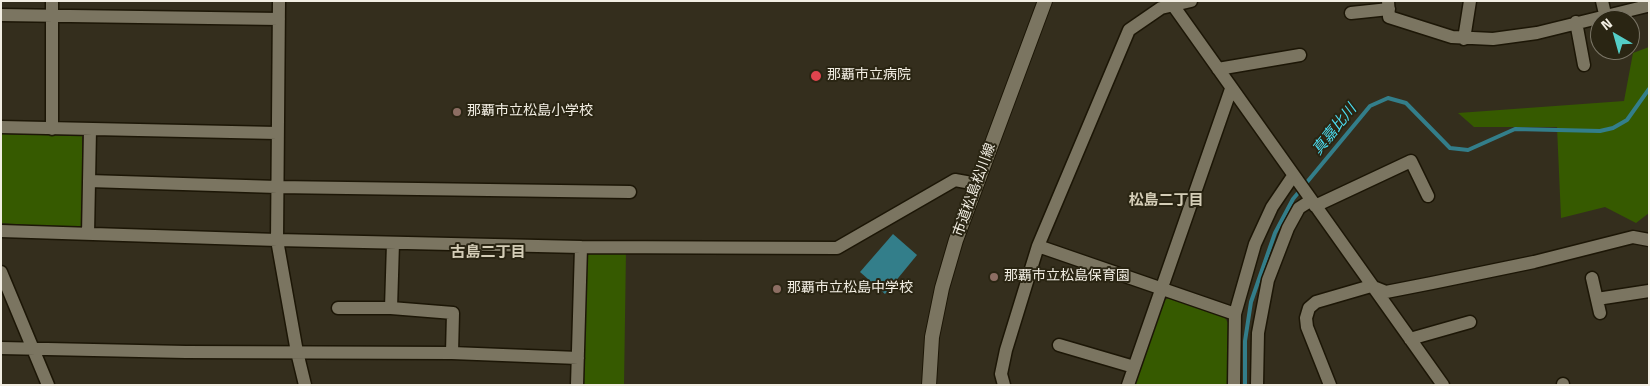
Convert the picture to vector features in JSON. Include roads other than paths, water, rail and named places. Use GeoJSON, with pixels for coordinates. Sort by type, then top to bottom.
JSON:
{"type":"FeatureCollection","features":[{"type":"Feature","properties":{"kind":"street"},"geometry":{"type":"LineString","coordinates":[[52,1],[52,129]]}},
{"type":"Feature","properties":{"kind":"street"},"geometry":{"type":"LineString","coordinates":[[279,1],[276,133],[277,240],[297,352],[305,385]]}},
{"type":"Feature","properties":{"kind":"street","name":"市道松島松川線"},"geometry":{"type":"LineString","coordinates":[[929,385],[932,336],[942,288],[961,224],[1045,1]]}},
{"type":"Feature","properties":{"kind":"street"},"geometry":{"type":"LineString","coordinates":[[1004,385],[1001,374],[1006,350],[1038,246],[1129,30],[1171,3],[1191,1]]}},
{"type":"Feature","properties":{"kind":"street"},"geometry":{"type":"LineString","coordinates":[[1464,38],[1470,1]]}},
{"type":"Feature","properties":{"kind":"street"},"geometry":{"type":"LineString","coordinates":[[1626,10],[1647,6],[1647,1]]}},
{"type":"Feature","properties":{"kind":"street"},"geometry":{"type":"LineString","coordinates":[[1171,3],[1443,385]]}},
{"type":"Feature","properties":{"kind":"street"},"geometry":{"type":"LineString","coordinates":[[1351,14],[1388,5],[1388,17],[1464,38],[1502,39],[1590,18]]}},
{"type":"Feature","properties":{"kind":"street"},"geometry":{"type":"LineString","coordinates":[[1,15],[279,19]]}},
{"type":"Feature","properties":{"kind":"street"},"geometry":{"type":"LineString","coordinates":[[1576,22],[1584,65]]}},
{"type":"Feature","properties":{"kind":"street"},"geometry":{"type":"LineString","coordinates":[[1218,69],[1300,55]]}},
{"type":"Feature","properties":{"kind":"street"},"geometry":{"type":"LineString","coordinates":[[1128,385],[1232,89]]}},
{"type":"Feature","properties":{"kind":"street"},"geometry":{"type":"LineString","coordinates":[[1,127],[276,133]]}},
{"type":"Feature","properties":{"kind":"street"},"geometry":{"type":"LineString","coordinates":[[88,234],[90,130]]}},
{"type":"Feature","properties":{"kind":"street"},"geometry":{"type":"LineString","coordinates":[[1257,385],[1258,332],[1268,280],[1288,228],[1299,208],[1311,201],[1411,161],[1428,196]]}},
{"type":"Feature","properties":{"kind":"street"},"geometry":{"type":"LineString","coordinates":[[1234,385],[1235,314],[1244,274],[1254,244],[1272,207],[1295,179]]}},
{"type":"Feature","properties":{"kind":"street"},"geometry":{"type":"LineString","coordinates":[[1,231],[580,247],[837,248],[955,180],[977,184]]}},
{"type":"Feature","properties":{"kind":"street"},"geometry":{"type":"LineString","coordinates":[[89,181],[277,187],[630,192]]}},
{"type":"Feature","properties":{"kind":"street"},"geometry":{"type":"LineString","coordinates":[[1330,385],[1307,328],[1306,318],[1309,308],[1316,302],[1371,286],[1386,292],[1534,262],[1633,238],[1649,240]]}},
{"type":"Feature","properties":{"kind":"street"},"geometry":{"type":"LineString","coordinates":[[391,308],[392,243]]}},
{"type":"Feature","properties":{"kind":"street"},"geometry":{"type":"LineString","coordinates":[[1038,246],[1235,314]]}},
{"type":"Feature","properties":{"kind":"street"},"geometry":{"type":"LineString","coordinates":[[577,385],[580,247]]}},
{"type":"Feature","properties":{"kind":"street"},"geometry":{"type":"LineString","coordinates":[[1,272],[48,385]]}},
{"type":"Feature","properties":{"kind":"street"},"geometry":{"type":"LineString","coordinates":[[1592,278],[1600,313]]}},
{"type":"Feature","properties":{"kind":"street"},"geometry":{"type":"LineString","coordinates":[[1597,299],[1649,291]]}},
{"type":"Feature","properties":{"kind":"street"},"geometry":{"type":"LineString","coordinates":[[338,308],[391,308],[453,313],[452,353]]}},
{"type":"Feature","properties":{"kind":"street"},"geometry":{"type":"LineString","coordinates":[[1410,339],[1470,322]]}},
{"type":"Feature","properties":{"kind":"street"},"geometry":{"type":"LineString","coordinates":[[1059,345],[1134,367]]}},
{"type":"Feature","properties":{"kind":"street"},"geometry":{"type":"LineString","coordinates":[[1,348],[452,353],[578,358]]}},
{"type":"Feature","properties":{"kind":"water"},"geometry":{"type":"Polygon","coordinates":[[[893,234],[917,255],[885,294],[860,272],[893,234]]]}},
{"type":"Feature","properties":{"kind":"waterway","name":"真嘉比川"},"geometry":{"type":"LineString","coordinates":[[1245,385],[1245,341],[1251,302],[1275,233],[1293,199],[1370,106],[1388,98],[1406,103],[1450,148],[1468,150],[1515,129],[1600,131],[1613,128],[1627,120],[1649,89]]}},
{"type":"Feature","properties":{"kind":"place","name":"那覇市立病院"},"geometry":{"type":"Point","coordinates":[816,76]}},
{"type":"Feature","properties":{"kind":"place","name":"那覇市立松島小学校"},"geometry":{"type":"Point","coordinates":[457,112]}},
{"type":"Feature","properties":{"kind":"place","name":"那覇市立松島保育園"},"geometry":{"type":"Point","coordinates":[994,277]}},
{"type":"Feature","properties":{"kind":"place","name":"那覇市立松島中学校"},"geometry":{"type":"Point","coordinates":[777,289]}},
{"type":"Feature","properties":{"kind":"district","name":"松島二丁目"},"geometry":{"type":"Point","coordinates":[1166,201]}},
{"type":"Feature","properties":{"kind":"district","name":"古島二丁目"},"geometry":{"type":"Point","coordinates":[488,253]}}]}
